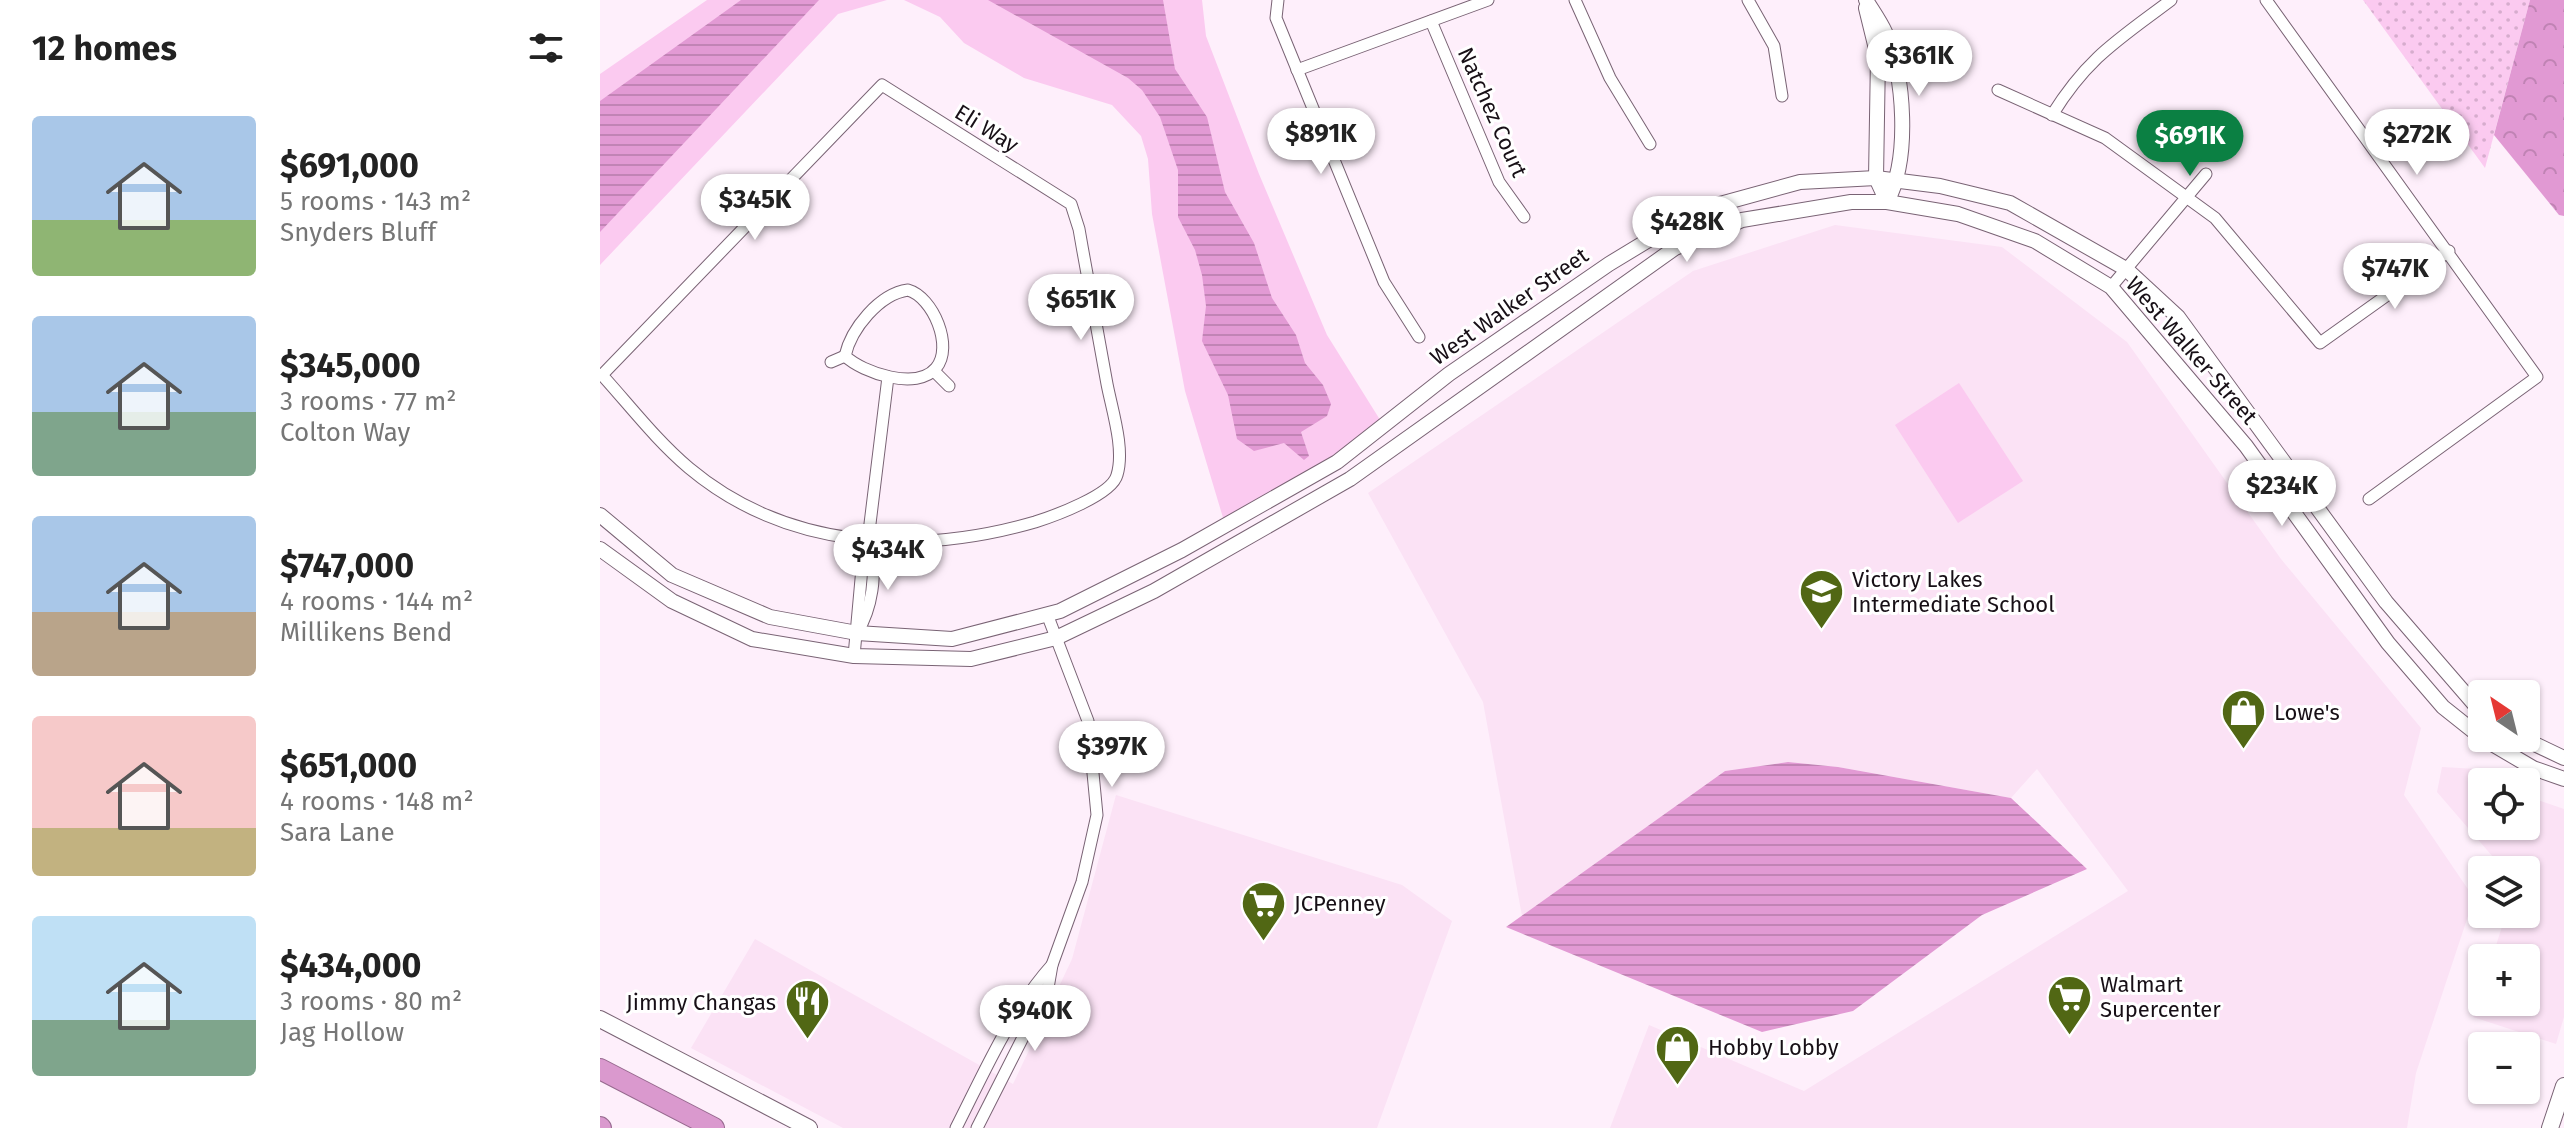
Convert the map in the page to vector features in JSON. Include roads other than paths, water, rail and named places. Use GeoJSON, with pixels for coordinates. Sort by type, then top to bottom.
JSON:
{"type":"FeatureCollection","features":[{"type":"Feature","properties":{"kind":"highway"},"geometry":{"type":"LineString","coordinates":[[600,1069],[714,1128]]}},
{"type":"Feature","properties":{"kind":"main road"},"geometry":{"type":"LineString","coordinates":[[600,1019],[809,1128]]}},
{"type":"Feature","properties":{"kind":"main road"},"geometry":{"type":"LineString","coordinates":[[2550,1128],[2564,1086]]}},
{"type":"Feature","properties":{"kind":"street"},"geometry":{"type":"LineString","coordinates":[[1278,0],[1276,18],[1384,282],[1419,337]]}},
{"type":"Feature","properties":{"kind":"street"},"geometry":{"type":"LineString","coordinates":[[1297,70],[1488,0]]}},
{"type":"Feature","properties":{"kind":"street"},"geometry":{"type":"LineString","coordinates":[[1575,0],[1610,78],[1650,144]]}},
{"type":"Feature","properties":{"kind":"street"},"geometry":{"type":"LineString","coordinates":[[1748,0],[1774,46],[1782,96]]}},
{"type":"Feature","properties":{"kind":"street"},"geometry":{"type":"LineString","coordinates":[[1865,0],[1878,57],[1876,178],[1887,202]]}},
{"type":"Feature","properties":{"kind":"street"},"geometry":{"type":"LineString","coordinates":[[1865,0],[1885,31],[1898,69],[1901,113],[1898,181],[1887,202]]}},
{"type":"Feature","properties":{"kind":"street"},"geometry":{"type":"LineString","coordinates":[[2052,115],[2084,67],[2171,0]]}},
{"type":"Feature","properties":{"kind":"street"},"geometry":{"type":"LineString","coordinates":[[2266,0],[2537,377],[2369,499]]}},
{"type":"Feature","properties":{"kind":"street","name":"Natchez Court"},"geometry":{"type":"LineString","coordinates":[[1431,21],[1499,182],[1524,217]]}},
{"type":"Feature","properties":{"kind":"street","name":"Eli Way"},"geometry":{"type":"LineString","coordinates":[[602,375],[882,85],[1071,204],[1079,229],[1114,419],[1117,479],[1104,491],[1055,515],[995,533],[868,544]]}},
{"type":"Feature","properties":{"kind":"street"},"geometry":{"type":"LineString","coordinates":[[1998,90],[2105,138],[2215,218],[2320,343],[2449,251]]}},
{"type":"Feature","properties":{"kind":"street"},"geometry":{"type":"LineString","coordinates":[[2111,287],[2206,174]]}},
{"type":"Feature","properties":{"kind":"street","name":"West Walker Street"},"geometry":{"type":"LineString","coordinates":[[600,515],[672,575],[770,617],[857,633],[952,639],[1047,614],[1182,550],[1337,462],[1449,374],[1609,264],[1698,210],[1800,182],[1876,178],[1940,186],[2010,203],[2126,269],[2178,317],[2386,602],[2468,697]]}},
{"type":"Feature","properties":{"kind":"street","name":"West Walker Street"},"geometry":{"type":"LineString","coordinates":[[600,549],[672,601],[752,639],[854,656],[971,659],[1056,638],[1154,591],[1317,500],[1675,248],[1742,220],[1851,202],[1887,202],[1958,214],[2035,241],[2111,287],[2246,446],[2388,643],[2443,707],[2468,727]]}},
{"type":"Feature","properties":{"kind":"street"},"geometry":{"type":"LineString","coordinates":[[908,290],[927,300],[933,310],[941,355],[934,371],[918,376],[888,377],[863,371],[845,356],[848,343],[861,324],[888,297],[908,290]]}},
{"type":"Feature","properties":{"kind":"street"},"geometry":{"type":"LineString","coordinates":[[831,362],[845,356]]}},
{"type":"Feature","properties":{"kind":"street"},"geometry":{"type":"LineString","coordinates":[[934,371],[949,386]]}},
{"type":"Feature","properties":{"kind":"street"},"geometry":{"type":"LineString","coordinates":[[602,375],[657,439],[702,478],[741,503],[798,527],[868,544]]}},
{"type":"Feature","properties":{"kind":"street"},"geometry":{"type":"LineString","coordinates":[[854,656],[863,557],[868,544],[888,377]]}},
{"type":"Feature","properties":{"kind":"street"},"geometry":{"type":"LineString","coordinates":[[977,1128],[1048,988],[1052,965],[1082,882],[1097,815],[1088,721],[1047,614]]}},
{"type":"Feature","properties":{"kind":"street"},"geometry":{"type":"LineString","coordinates":[[2540,747],[2564,758]]}},
{"type":"Feature","properties":{"kind":"street","name":"West Walker Street"},"geometry":{"type":"LineString","coordinates":[[2506,752],[2533,768],[2564,779]]}},
{"type":"Feature","properties":{"kind":"street"},"geometry":{"type":"LineString","coordinates":[[956,1128],[995,1052],[1037,982],[1052,965]]}},
{"type":"Feature","properties":{"kind":"place","name":"Victory Lakes Intermediate School"},"geometry":{"type":"Point","coordinates":[1821,631]}},
{"type":"Feature","properties":{"kind":"place","name":"Lowe's"},"geometry":{"type":"Point","coordinates":[2243,751]}},
{"type":"Feature","properties":{"kind":"place","name":"JCPenney"},"geometry":{"type":"Point","coordinates":[1263,942]}},
{"type":"Feature","properties":{"kind":"place","name":"Walmart Supercenter"},"geometry":{"type":"Point","coordinates":[2069,1036]}},
{"type":"Feature","properties":{"kind":"place","name":"Jimmy Changas"},"geometry":{"type":"Point","coordinates":[807,1041]}},
{"type":"Feature","properties":{"kind":"place","name":"Hobby Lobby"},"geometry":{"type":"Point","coordinates":[1677,1086]}}]}
